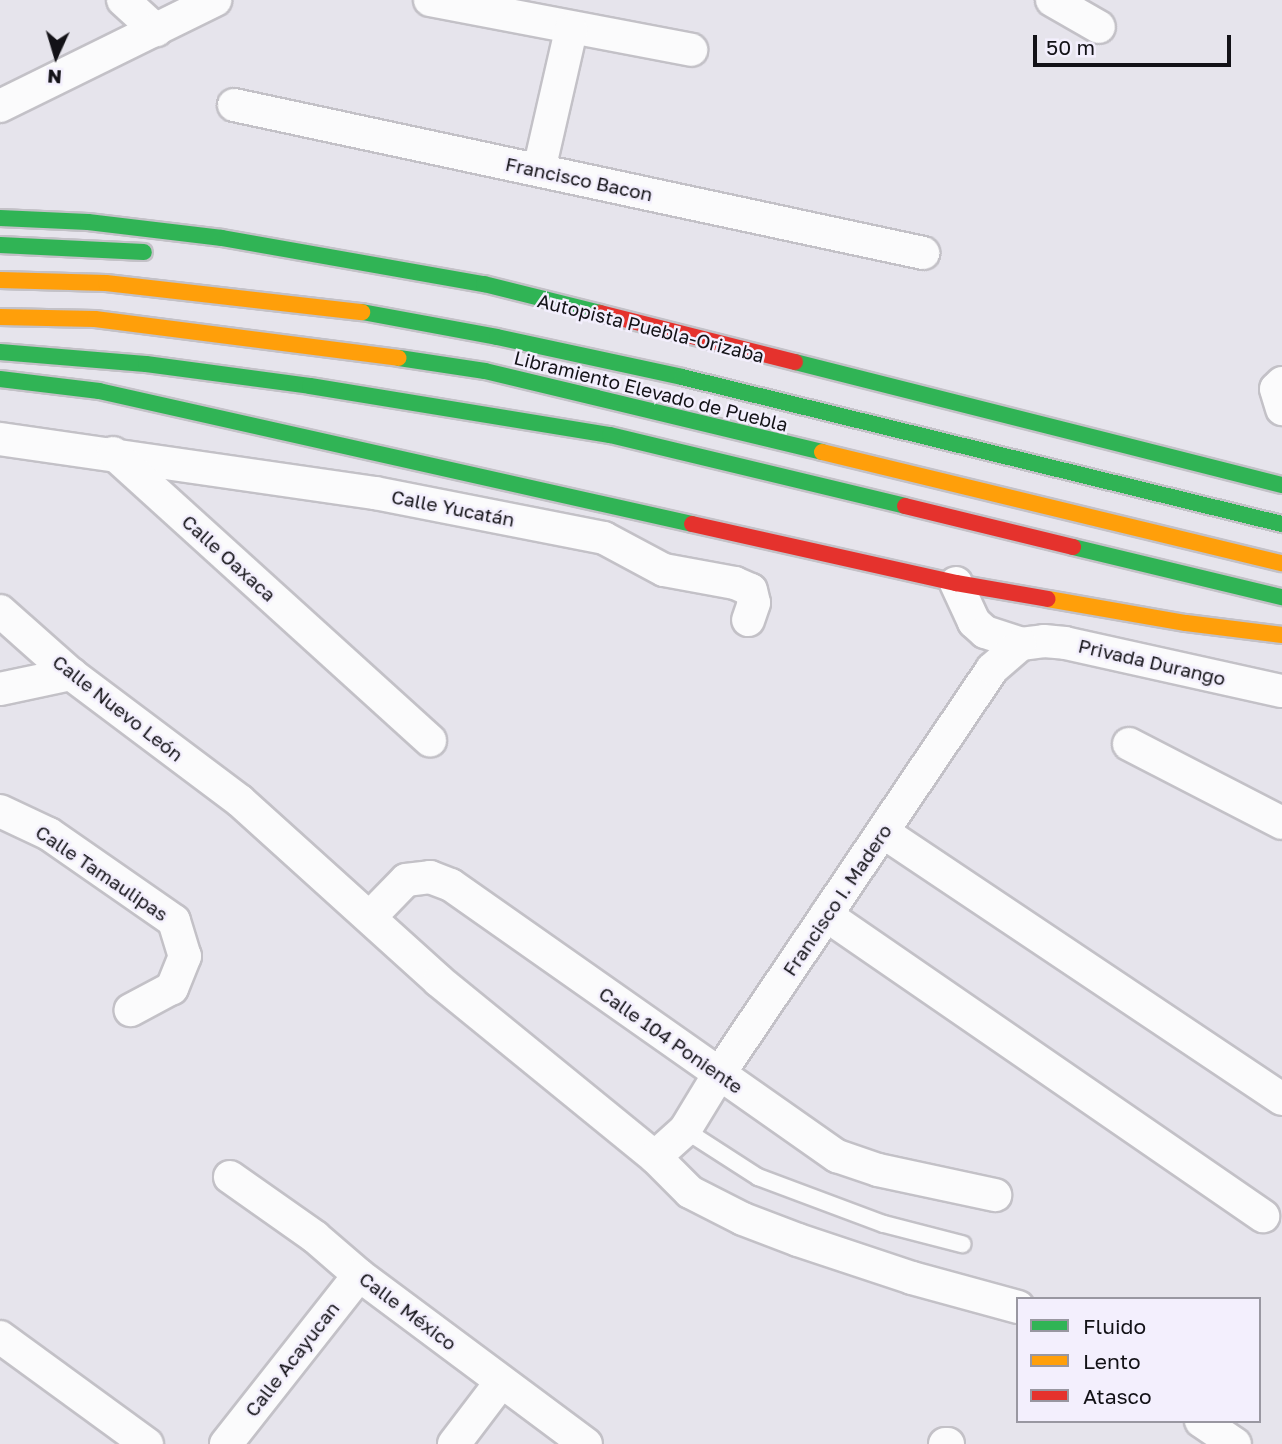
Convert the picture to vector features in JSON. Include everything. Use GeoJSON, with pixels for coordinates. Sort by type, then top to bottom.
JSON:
{"type":"FeatureCollection","features":[{"type":"Feature","properties":{"kind":"main road"},"geometry":{"type":"LineString","coordinates":[[0,218],[88,222],[222,238],[484,284],[1282,485]]}},
{"type":"Feature","properties":{"kind":"main road"},"geometry":{"type":"LineString","coordinates":[[0,245],[161,254]]}},
{"type":"Feature","properties":{"kind":"main road","name":"Libramiento Elevado de Puebla"},"geometry":{"type":"LineString","coordinates":[[0,281],[106,283],[327,306],[497,337],[682,377],[1282,524]]}},
{"type":"Feature","properties":{"kind":"main road","name":"Libramiento Elevado de Puebla"},"geometry":{"type":"LineString","coordinates":[[0,317],[95,319],[324,346],[485,372],[772,443],[1282,563]]}},
{"type":"Feature","properties":{"kind":"main road"},"geometry":{"type":"LineString","coordinates":[[0,352],[146,363],[310,386],[610,435],[1282,597]]}},
{"type":"Feature","properties":{"kind":"main road"},"geometry":{"type":"LineString","coordinates":[[0,379],[99,391],[956,583],[1186,623],[1282,635]]}},
{"type":"Feature","properties":{"kind":"main road"},"geometry":{"type":"LineString","coordinates":[[1119,467],[1282,508]]}},
{"type":"Feature","properties":{"kind":"street"},"geometry":{"type":"LineString","coordinates":[[122,0],[156,30]]}},
{"type":"Feature","properties":{"kind":"street"},"geometry":{"type":"LineString","coordinates":[[0,106],[215,0]]}},
{"type":"Feature","properties":{"kind":"street"},"geometry":{"type":"LineString","coordinates":[[1052,0],[1099,27]]}},
{"type":"Feature","properties":{"kind":"street"},"geometry":{"type":"LineString","coordinates":[[436,2],[571,30],[691,50]]}},
{"type":"Feature","properties":{"kind":"street"},"geometry":{"type":"LineString","coordinates":[[539,170],[571,30]]}},
{"type":"Feature","properties":{"kind":"street","name":"Francisco Bacon"},"geometry":{"type":"LineString","coordinates":[[234,105],[923,253]]}},
{"type":"Feature","properties":{"kind":"street"},"geometry":{"type":"LineString","coordinates":[[1282,383],[1276,389],[1282,410]]}},
{"type":"Feature","properties":{"kind":"street"},"geometry":{"type":"LineString","coordinates":[[0,439],[113,453]]}},
{"type":"Feature","properties":{"kind":"street","name":"Calle Yucatán"},"geometry":{"type":"LineString","coordinates":[[113,453],[375,493],[604,538],[664,570],[728,581],[751,590],[754,603],[748,620]]}},
{"type":"Feature","properties":{"kind":"street","name":"Calle Oaxaca"},"geometry":{"type":"LineString","coordinates":[[113,453],[430,740]]}},
{"type":"Feature","properties":{"kind":"street"},"geometry":{"type":"LineString","coordinates":[[956,583],[974,622],[985,632],[1021,645]]}},
{"type":"Feature","properties":{"kind":"street","name":"Calle Nuevo León"},"geometry":{"type":"LineString","coordinates":[[0,611],[71,674],[240,801],[371,916],[439,981],[655,1157],[690,1192],[744,1219],[912,1278],[1016,1306]]}},
{"type":"Feature","properties":{"kind":"street","name":"Privada Durango"},"geometry":{"type":"LineString","coordinates":[[1021,645],[1044,641],[1065,643],[1282,691]]}},
{"type":"Feature","properties":{"kind":"street","name":"Francisco I. Madero"},"geometry":{"type":"LineString","coordinates":[[655,1157],[685,1130],[719,1074],[992,669],[1021,645]]}},
{"type":"Feature","properties":{"kind":"street"},"geometry":{"type":"LineString","coordinates":[[0,689],[71,674]]}},
{"type":"Feature","properties":{"kind":"street"},"geometry":{"type":"LineString","coordinates":[[1129,744],[1282,823]]}},
{"type":"Feature","properties":{"kind":"street","name":"Calle Tamaulipas"},"geometry":{"type":"LineString","coordinates":[[0,811],[49,834],[174,921],[185,956],[172,988],[131,1010]]}},
{"type":"Feature","properties":{"kind":"street"},"geometry":{"type":"LineString","coordinates":[[883,832],[1282,1099]]}},
{"type":"Feature","properties":{"kind":"street","name":"Calle 104 Poniente"},"geometry":{"type":"LineString","coordinates":[[371,916],[406,880],[430,877],[451,885],[837,1156],[878,1170],[995,1195]]}},
{"type":"Feature","properties":{"kind":"street"},"geometry":{"type":"LineString","coordinates":[[827,915],[1263,1216]]}},
{"type":"Feature","properties":{"kind":"street","name":"Calle México"},"geometry":{"type":"LineString","coordinates":[[230,1177],[315,1237],[359,1275],[586,1444]]}},
{"type":"Feature","properties":{"kind":"street","name":"Calle Acayucan"},"geometry":{"type":"LineString","coordinates":[[226,1444],[359,1275]]}},
{"type":"Feature","properties":{"kind":"street"},"geometry":{"type":"LineString","coordinates":[[0,1337],[147,1444]]}},
{"type":"Feature","properties":{"kind":"street"},"geometry":{"type":"LineString","coordinates":[[454,1444],[501,1381]]}},
{"type":"Feature","properties":{"kind":"street"},"geometry":{"type":"LineString","coordinates":[[1204,1423],[1235,1444]]}},
{"type":"Feature","properties":{"kind":"lane"},"geometry":{"type":"LineString","coordinates":[[685,1130],[758,1177],[884,1224],[961,1244]]}},
{"type":"Feature","properties":{"kind":"traffic: fast"},"geometry":{"type":"LineString","coordinates":[[0,218],[88,222],[222,238],[484,284],[600,313]]}},
{"type":"Feature","properties":{"kind":"traffic: fast"},"geometry":{"type":"LineString","coordinates":[[0,245],[144,252]]}},
{"type":"Feature","properties":{"kind":"traffic: fast"},"geometry":{"type":"LineString","coordinates":[[362,312],[497,337],[682,377],[1282,524]]}},
{"type":"Feature","properties":{"kind":"traffic: fast"},"geometry":{"type":"LineString","coordinates":[[0,352],[146,364],[310,386],[610,435],[905,506]]}},
{"type":"Feature","properties":{"kind":"traffic: fast"},"geometry":{"type":"LineString","coordinates":[[399,358],[485,371],[822,452]]}},
{"type":"Feature","properties":{"kind":"traffic: fast"},"geometry":{"type":"LineString","coordinates":[[795,362],[1282,485]]}},
{"type":"Feature","properties":{"kind":"traffic: fast"},"geometry":{"type":"LineString","coordinates":[[0,379],[99,391],[692,524]]}},
{"type":"Feature","properties":{"kind":"traffic: fast"},"geometry":{"type":"LineString","coordinates":[[1073,547],[1282,597]]}},
{"type":"Feature","properties":{"kind":"traffic: slow"},"geometry":{"type":"LineString","coordinates":[[0,280],[106,283],[362,312]]}},
{"type":"Feature","properties":{"kind":"traffic: slow"},"geometry":{"type":"LineString","coordinates":[[0,317],[95,319],[399,358]]}},
{"type":"Feature","properties":{"kind":"traffic: slow"},"geometry":{"type":"LineString","coordinates":[[822,452],[1282,563]]}},
{"type":"Feature","properties":{"kind":"traffic: slow"},"geometry":{"type":"LineString","coordinates":[[1048,599],[1186,623],[1282,635]]}},
{"type":"Feature","properties":{"kind":"traffic: jam"},"geometry":{"type":"LineString","coordinates":[[600,313],[795,362]]}},
{"type":"Feature","properties":{"kind":"traffic: jam"},"geometry":{"type":"LineString","coordinates":[[905,506],[1073,547]]}},
{"type":"Feature","properties":{"kind":"traffic: jam"},"geometry":{"type":"LineString","coordinates":[[692,524],[956,583],[1048,599]]}}]}
